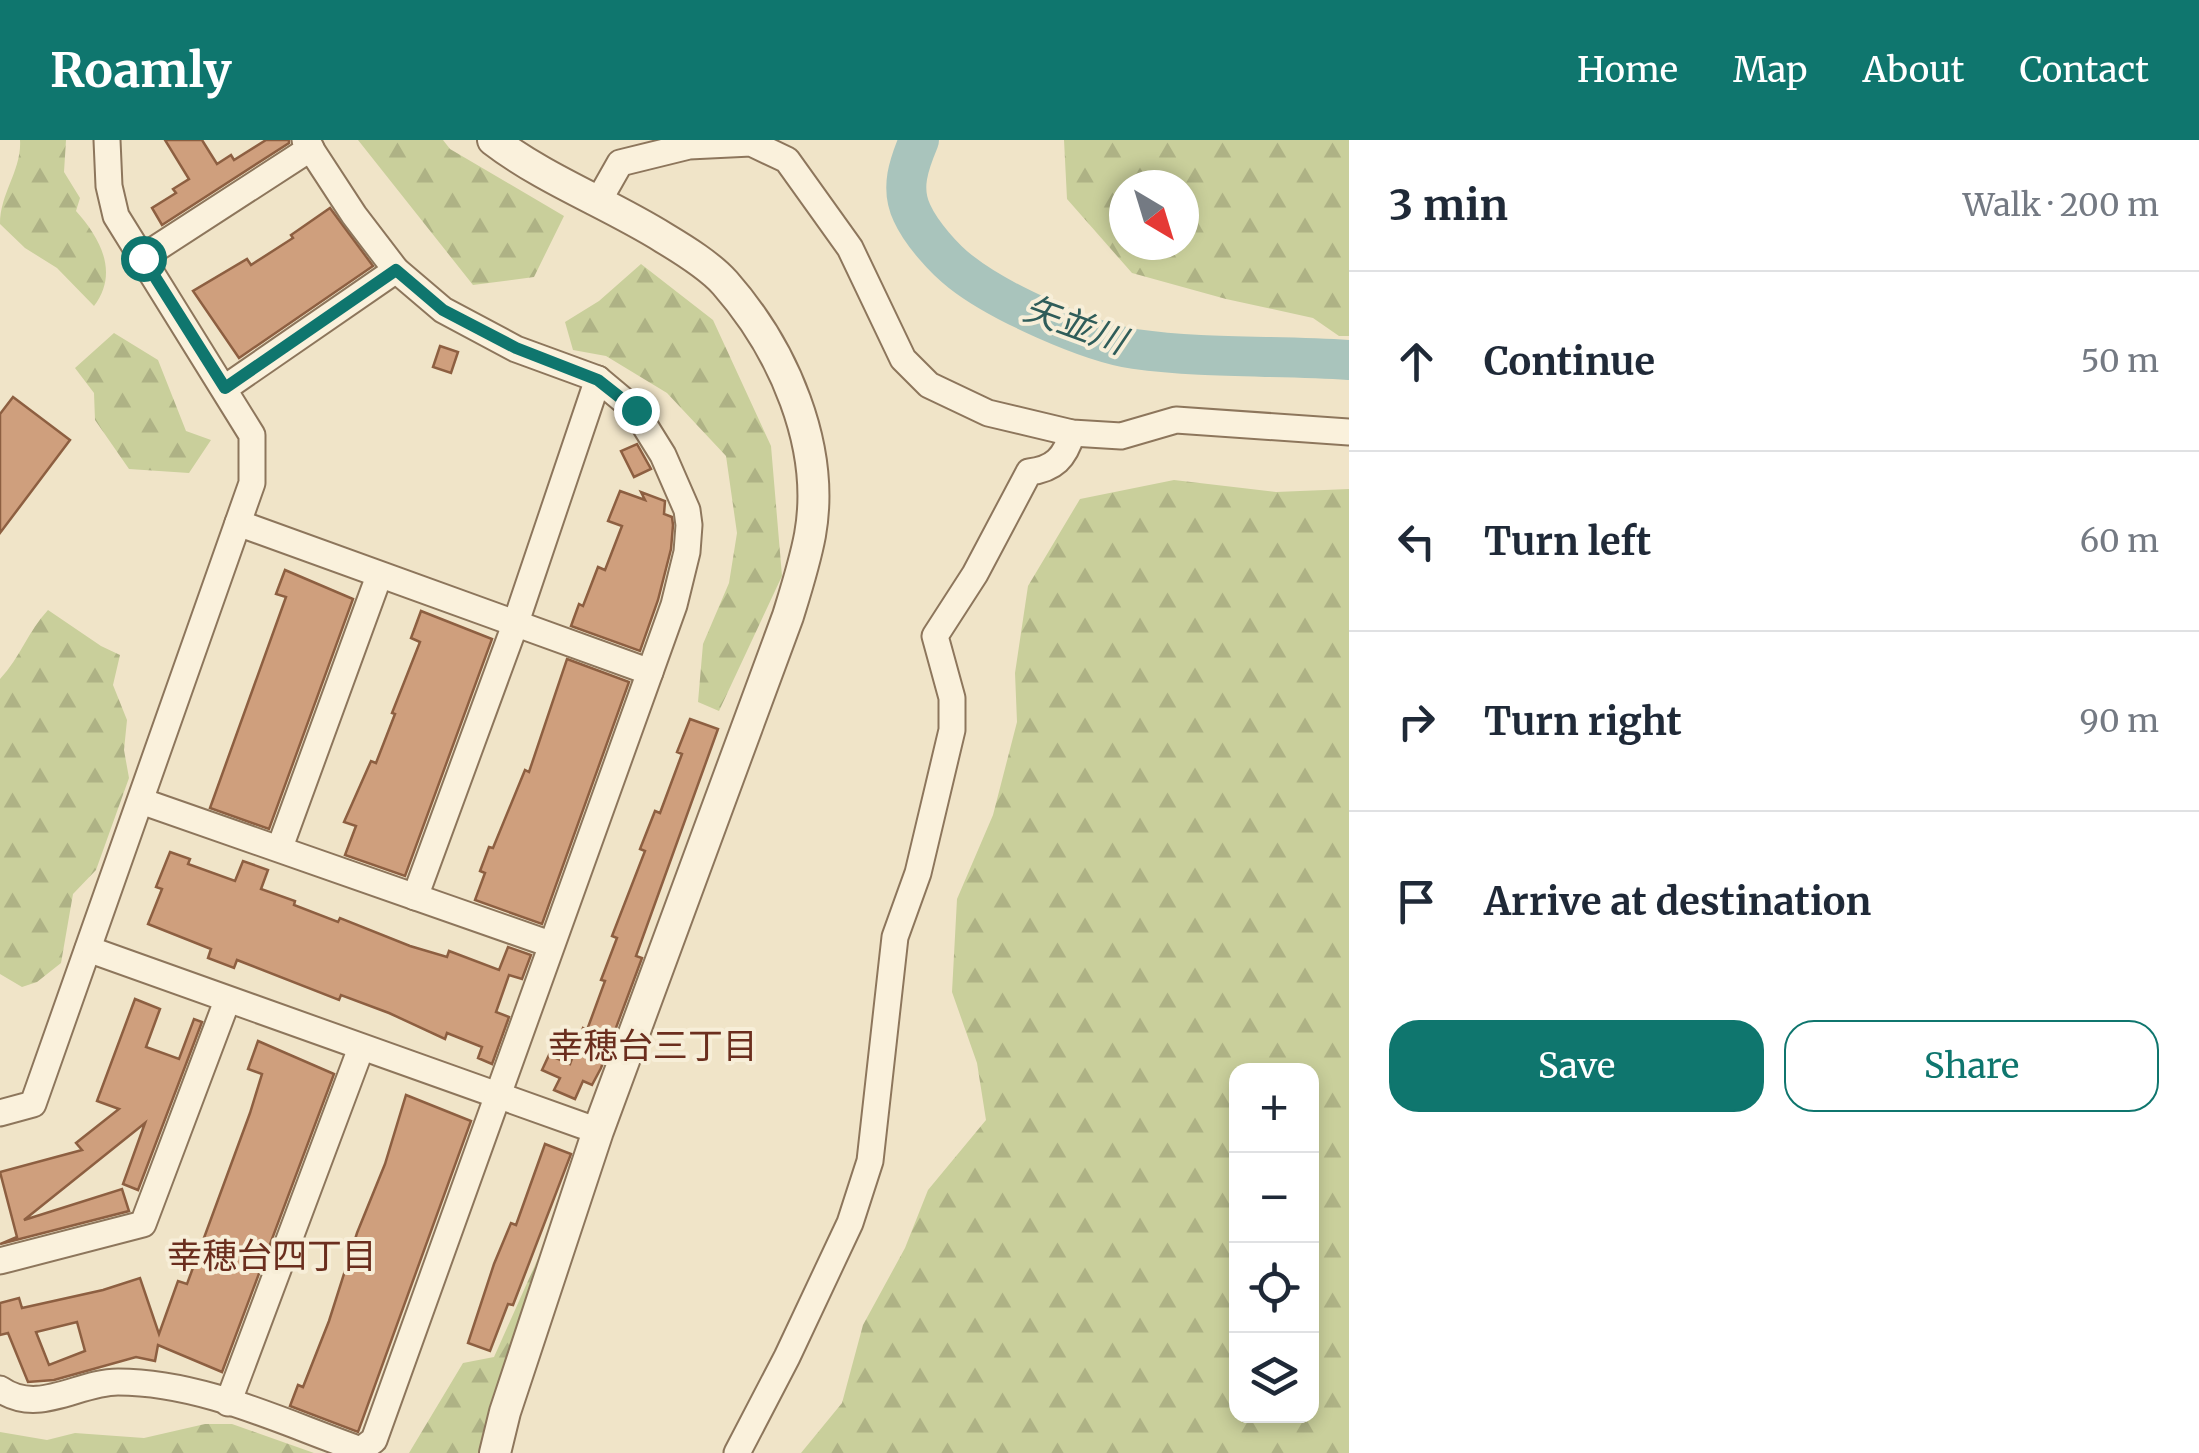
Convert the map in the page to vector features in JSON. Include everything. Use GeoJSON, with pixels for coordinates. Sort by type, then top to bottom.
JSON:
{"type":"FeatureCollection","features":[{"type":"Feature","properties":{"kind":"street"},"geometry":{"type":"LineString","coordinates":[[0,1113],[33,1104],[252,483],[252,435],[116,216],[109,186],[107,140]]}},
{"type":"Feature","properties":{"kind":"street"},"geometry":{"type":"LineString","coordinates":[[492,140],[518,159],[667,239],[724,281],[765,338],[800,408],[812,478],[811,534],[788,616],[598,1131],[504,1412],[495,1453]]}},
{"type":"Feature","properties":{"kind":"street"},"geometry":{"type":"LineString","coordinates":[[598,200],[620,163],[689,146],[751,143],[787,160],[850,248],[903,359],[930,385],[988,413],[1072,434],[1121,436],[1176,420],[1349,432]]}},
{"type":"Feature","properties":{"kind":"street"},"geometry":{"type":"LineString","coordinates":[[0,1389],[11,1397],[48,1399],[113,1382],[168,1384],[361,1450],[374,1440],[674,604],[687,552],[687,510],[663,455],[636,410],[598,380],[516,348],[443,310],[396,270],[308,144],[143,258]]}},
{"type":"Feature","properties":{"kind":"street"},"geometry":{"type":"LineString","coordinates":[[225,388],[396,270]]}},
{"type":"Feature","properties":{"kind":"street"},"geometry":{"type":"LineString","coordinates":[[415,898],[516,622],[598,380]]}},
{"type":"Feature","properties":{"kind":"street"},"geometry":{"type":"LineString","coordinates":[[737,1453],[835,1256],[870,1161],[895,937],[918,873],[952,730],[952,698],[935,636],[975,574],[1028,472],[1046,470],[1066,454],[1072,434]]}},
{"type":"Feature","properties":{"kind":"street"},"geometry":{"type":"LineString","coordinates":[[238,523],[650,672]]}},
{"type":"Feature","properties":{"kind":"street"},"geometry":{"type":"LineString","coordinates":[[280,848],[379,576]]}},
{"type":"Feature","properties":{"kind":"street"},"geometry":{"type":"LineString","coordinates":[[141,800],[550,944]]}},
{"type":"Feature","properties":{"kind":"street"},"geometry":{"type":"LineString","coordinates":[[88,950],[598,1131]]}},
{"type":"Feature","properties":{"kind":"street"},"geometry":{"type":"LineString","coordinates":[[0,1260],[142,1224],[227,1001]]}},
{"type":"Feature","properties":{"kind":"street"},"geometry":{"type":"LineString","coordinates":[[228,1403],[361,1048]]}},
{"type":"Feature","properties":{"kind":"green space"},"geometry":{"type":"Polygon","coordinates":[[[20,140],[66,140],[64,172],[80,198],[76,211],[93,233],[104,257],[105,281],[94,306],[57,268],[25,248],[0,224],[20,140]]]}},
{"type":"Feature","properties":{"kind":"green space"},"geometry":{"type":"Polygon","coordinates":[[[358,140],[443,140],[450,149],[564,216],[534,277],[473,285],[358,140]]]}},
{"type":"Feature","properties":{"kind":"green space"},"geometry":{"type":"Polygon","coordinates":[[[1064,140],[1349,140],[1349,336],[1339,336],[1313,318],[1132,273],[1121,260],[1199,260],[1199,170],[1109,170],[1109,247],[1067,199],[1064,140]]]}},
{"type":"Feature","properties":{"kind":"green space"},"geometry":{"type":"Polygon","coordinates":[[[641,264],[713,320],[771,446],[782,576],[719,711],[698,702],[703,644],[729,583],[737,533],[726,456],[667,393],[606,356],[573,350],[565,322],[599,301],[641,264]]]}},
{"type":"Feature","properties":{"kind":"green space"},"geometry":{"type":"Polygon","coordinates":[[[114,333],[158,360],[186,431],[211,440],[189,473],[129,469],[95,420],[94,393],[75,368],[114,333]]]}},
{"type":"Feature","properties":{"kind":"green space"},"geometry":{"type":"Polygon","coordinates":[[[1174,480],[1276,492],[1349,489],[1349,1453],[801,1453],[842,1403],[863,1325],[905,1248],[928,1190],[986,1120],[977,1063],[952,992],[957,899],[993,815],[1017,722],[1015,673],[1028,586],[1080,499],[1174,480]]]}},
{"type":"Feature","properties":{"kind":"green space"},"geometry":{"type":"Polygon","coordinates":[[[48,610],[120,655],[113,685],[127,720],[124,750],[129,778],[96,870],[73,894],[61,963],[37,982],[22,987],[0,974],[0,679],[48,610]]]}},
{"type":"Feature","properties":{"kind":"green space"},"geometry":{"type":"Polygon","coordinates":[[[565,1198],[494,1453],[409,1453],[463,1363],[494,1357],[565,1198]]]}},
{"type":"Feature","properties":{"kind":"green space"},"geometry":{"type":"Polygon","coordinates":[[[205,1424],[232,1424],[314,1453],[0,1453],[0,1432],[47,1440],[75,1433],[144,1438],[205,1424]]]}},
{"type":"Feature","properties":{"kind":"building"},"geometry":{"type":"Polygon","coordinates":[[[165,140],[202,140],[217,164],[231,155],[234,160],[266,140],[289,143],[162,225],[152,208],[189,179],[165,140]]]}},
{"type":"Feature","properties":{"kind":"building"},"geometry":{"type":"Polygon","coordinates":[[[330,208],[373,266],[239,358],[193,291],[247,259],[251,265],[330,208]]]}},
{"type":"Feature","properties":{"kind":"building"},"geometry":{"type":"Polygon","coordinates":[[[440,346],[458,352],[451,373],[433,367],[440,346]]]}},
{"type":"Feature","properties":{"kind":"building"},"geometry":{"type":"Polygon","coordinates":[[[13,397],[70,440],[0,533],[0,414],[13,397]]]}},
{"type":"Feature","properties":{"kind":"building"},"geometry":{"type":"Polygon","coordinates":[[[637,444],[651,469],[634,477],[621,451],[637,444]]]}},
{"type":"Feature","properties":{"kind":"building"},"geometry":{"type":"Polygon","coordinates":[[[620,491],[645,500],[641,492],[665,501],[664,514],[672,517],[673,525],[658,600],[640,651],[571,626],[598,567],[605,570],[622,526],[608,521],[620,491]]]}},
{"type":"Feature","properties":{"kind":"building"},"geometry":{"type":"Polygon","coordinates":[[[285,570],[353,599],[269,829],[210,808],[286,597],[276,594],[285,570]]]}},
{"type":"Feature","properties":{"kind":"building"},"geometry":{"type":"Polygon","coordinates":[[[421,611],[492,639],[405,876],[345,855],[356,826],[344,822],[371,761],[376,763],[395,714],[392,713],[420,642],[411,638],[421,611]]]}},
{"type":"Feature","properties":{"kind":"building"},"geometry":{"type":"Polygon","coordinates":[[[567,659],[629,682],[542,924],[475,900],[489,847],[493,848],[525,770],[529,772],[567,659]]]}},
{"type":"Feature","properties":{"kind":"building"},"geometry":{"type":"Polygon","coordinates":[[[690,719],[718,729],[636,956],[642,958],[601,1068],[592,1085],[583,1081],[575,1099],[554,1090],[560,1078],[542,1070],[549,1055],[570,1064],[583,1028],[587,1030],[617,938],[612,936],[645,851],[640,849],[655,811],[660,813],[682,754],[677,752],[690,719]]]}},
{"type":"Feature","properties":{"kind":"building"},"geometry":{"type":"Polygon","coordinates":[[[170,852],[190,859],[188,864],[235,881],[243,861],[268,870],[261,889],[338,922],[340,918],[447,957],[449,951],[499,970],[508,947],[531,955],[522,979],[509,975],[496,1012],[509,1017],[492,1064],[478,1058],[482,1047],[447,1033],[445,1039],[389,1013],[341,995],[339,1000],[237,960],[234,968],[208,958],[211,949],[148,924],[162,889],[156,887],[170,852]]]}},
{"type":"Feature","properties":{"kind":"building"},"geometry":{"type":"Polygon","coordinates":[[[135,999],[160,1009],[146,1047],[179,1059],[194,1019],[202,1022],[138,1190],[123,1184],[145,1123],[24,1220],[122,1189],[129,1211],[0,1244],[17,1237],[0,1172],[82,1150],[76,1143],[119,1109],[97,1101],[135,999]]]}},
{"type":"Feature","properties":{"kind":"building"},"geometry":{"type":"Polygon","coordinates":[[[258,1041],[334,1074],[222,1372],[158,1345],[155,1361],[136,1357],[54,1380],[28,1382],[8,1333],[0,1335],[0,1303],[19,1298],[22,1308],[140,1278],[159,1334],[178,1281],[187,1284],[250,1113],[262,1074],[248,1069],[258,1041]],[[77,1322],[36,1332],[49,1365],[85,1351],[77,1322]]]}},
{"type":"Feature","properties":{"kind":"building"},"geometry":{"type":"Polygon","coordinates":[[[406,1095],[471,1121],[358,1432],[290,1406],[298,1385],[303,1387],[329,1321],[406,1095]]]}},
{"type":"Feature","properties":{"kind":"building"},"geometry":{"type":"Polygon","coordinates":[[[545,1144],[571,1154],[513,1305],[508,1304],[490,1351],[468,1343],[494,1264],[511,1223],[516,1225],[545,1144]]]}},
{"type":"Feature","properties":{"kind":"waterway","name":"矢並川"},"geometry":{"type":"LineString","coordinates":[[919,140],[906,185],[908,204],[916,221],[954,267],[1020,308],[1093,338],[1135,349],[1349,360]]}},
{"type":"Feature","properties":{"kind":"district","name":"幸穂台三丁目"},"geometry":{"type":"Point","coordinates":[653,1046]}},
{"type":"Feature","properties":{"kind":"district","name":"幸穂台四丁目"},"geometry":{"type":"Point","coordinates":[272,1256]}},
{"type":"Feature","properties":{"kind":"route"},"geometry":{"type":"LineString","coordinates":[[143,258],[225,388],[396,270],[443,310],[516,348],[598,380],[636,410]]}}]}
